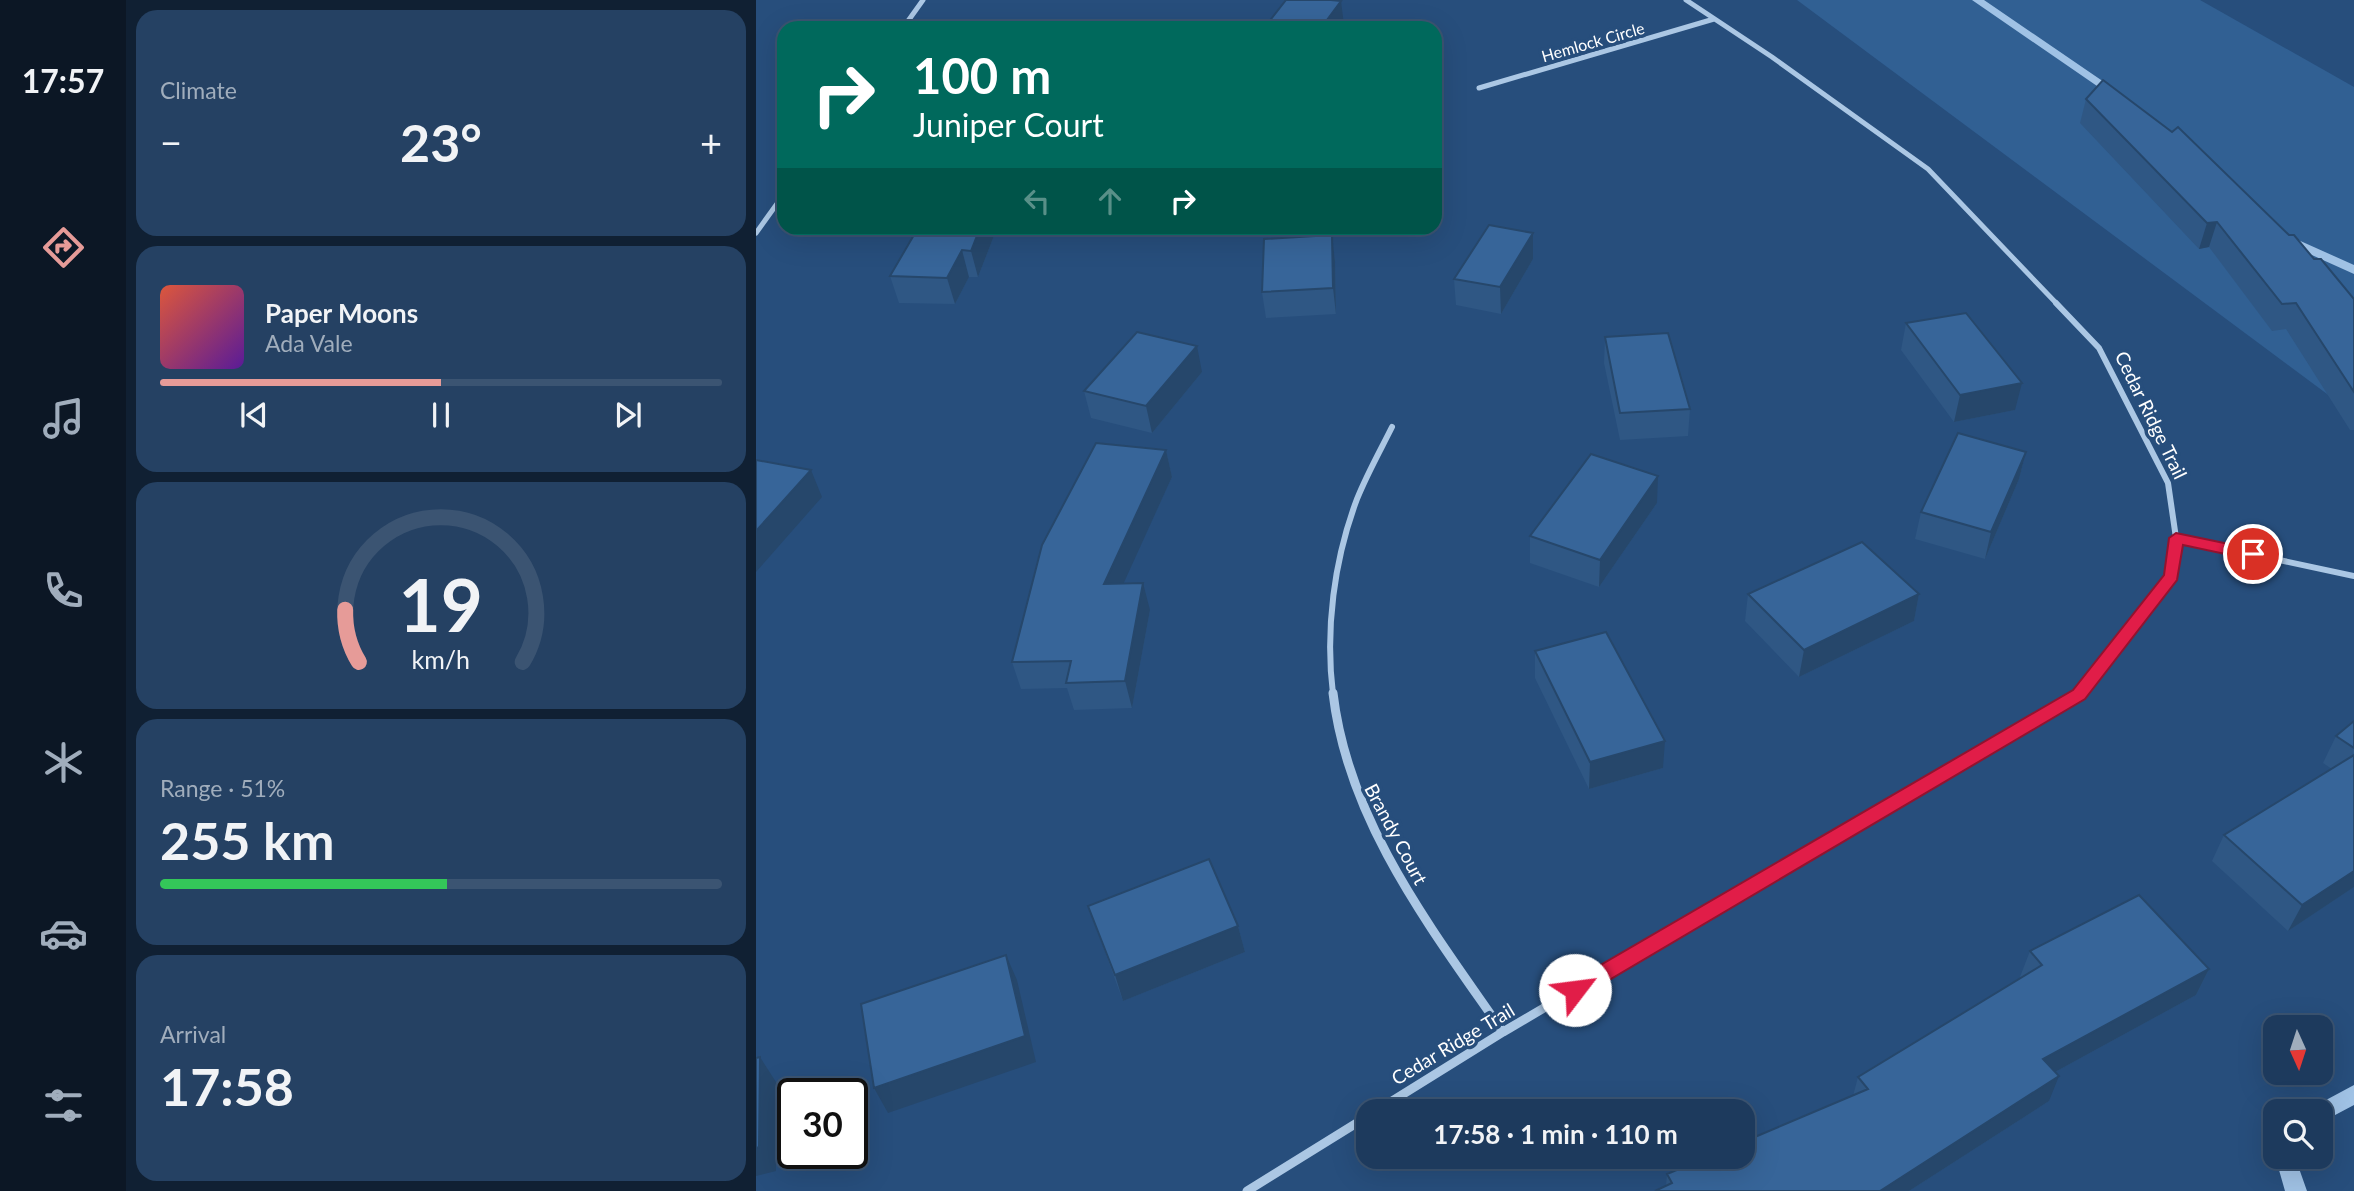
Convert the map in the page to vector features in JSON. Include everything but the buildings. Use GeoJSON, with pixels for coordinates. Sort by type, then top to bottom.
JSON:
{"type":"FeatureCollection","features":[{"type":"Feature","properties":{"kind":"street"},"geometry":{"type":"LineString","coordinates":[[908,21],[923,0]]}},
{"type":"Feature","properties":{"kind":"street","name":"Cedar Ridge Trail"},"geometry":{"type":"LineString","coordinates":[[1395,1099],[1503,1032],[2079,694],[2172,576],[2176,538],[2168,483],[2099,348],[1928,169],[1772,57],[1686,0]]}},
{"type":"Feature","properties":{"kind":"street","name":"Hemlock Circle"},"geometry":{"type":"LineString","coordinates":[[1479,88],[1714,19]]}},
{"type":"Feature","properties":{"kind":"street"},"geometry":{"type":"LineString","coordinates":[[756,233],[777,204]]}},
{"type":"Feature","properties":{"kind":"street","name":"Brandy Court"},"geometry":{"type":"LineString","coordinates":[[1392,427],[1354,508],[1335,582],[1327,646],[1334,719],[1350,781],[1377,840],[1408,894],[1503,1032]]}},
{"type":"Feature","properties":{"kind":"street"},"geometry":{"type":"LineString","coordinates":[[2176,538],[2354,576]]}},
{"type":"Feature","properties":{"kind":"street"},"geometry":{"type":"LineString","coordinates":[[1247,1191],[1356,1123]]}},
{"type":"Feature","properties":{"kind":"shaded area"},"geometry":{"type":"Polygon","coordinates":[[[1797,0],[2200,0],[2354,87],[2354,414],[1797,0]]]}},
{"type":"Feature","properties":{"kind":"waterway"},"geometry":{"type":"LineString","coordinates":[[1977,0],[2117,95]]}},
{"type":"Feature","properties":{"kind":"waterway"},"geometry":{"type":"LineString","coordinates":[[2287,239],[2354,270]]}},
{"type":"Feature","properties":{"kind":"waterway"},"geometry":{"type":"LineString","coordinates":[[2333,1106],[2354,1094]]}},
{"type":"Feature","properties":{"kind":"waterway"},"geometry":{"type":"LineString","coordinates":[[2289,1169],[2296,1191]]}},
{"type":"Feature","properties":{"kind":"route"},"geometry":{"type":"LineString","coordinates":[[1575,990],[2079,694],[2172,576],[2176,538],[2253,554]]}}]}
